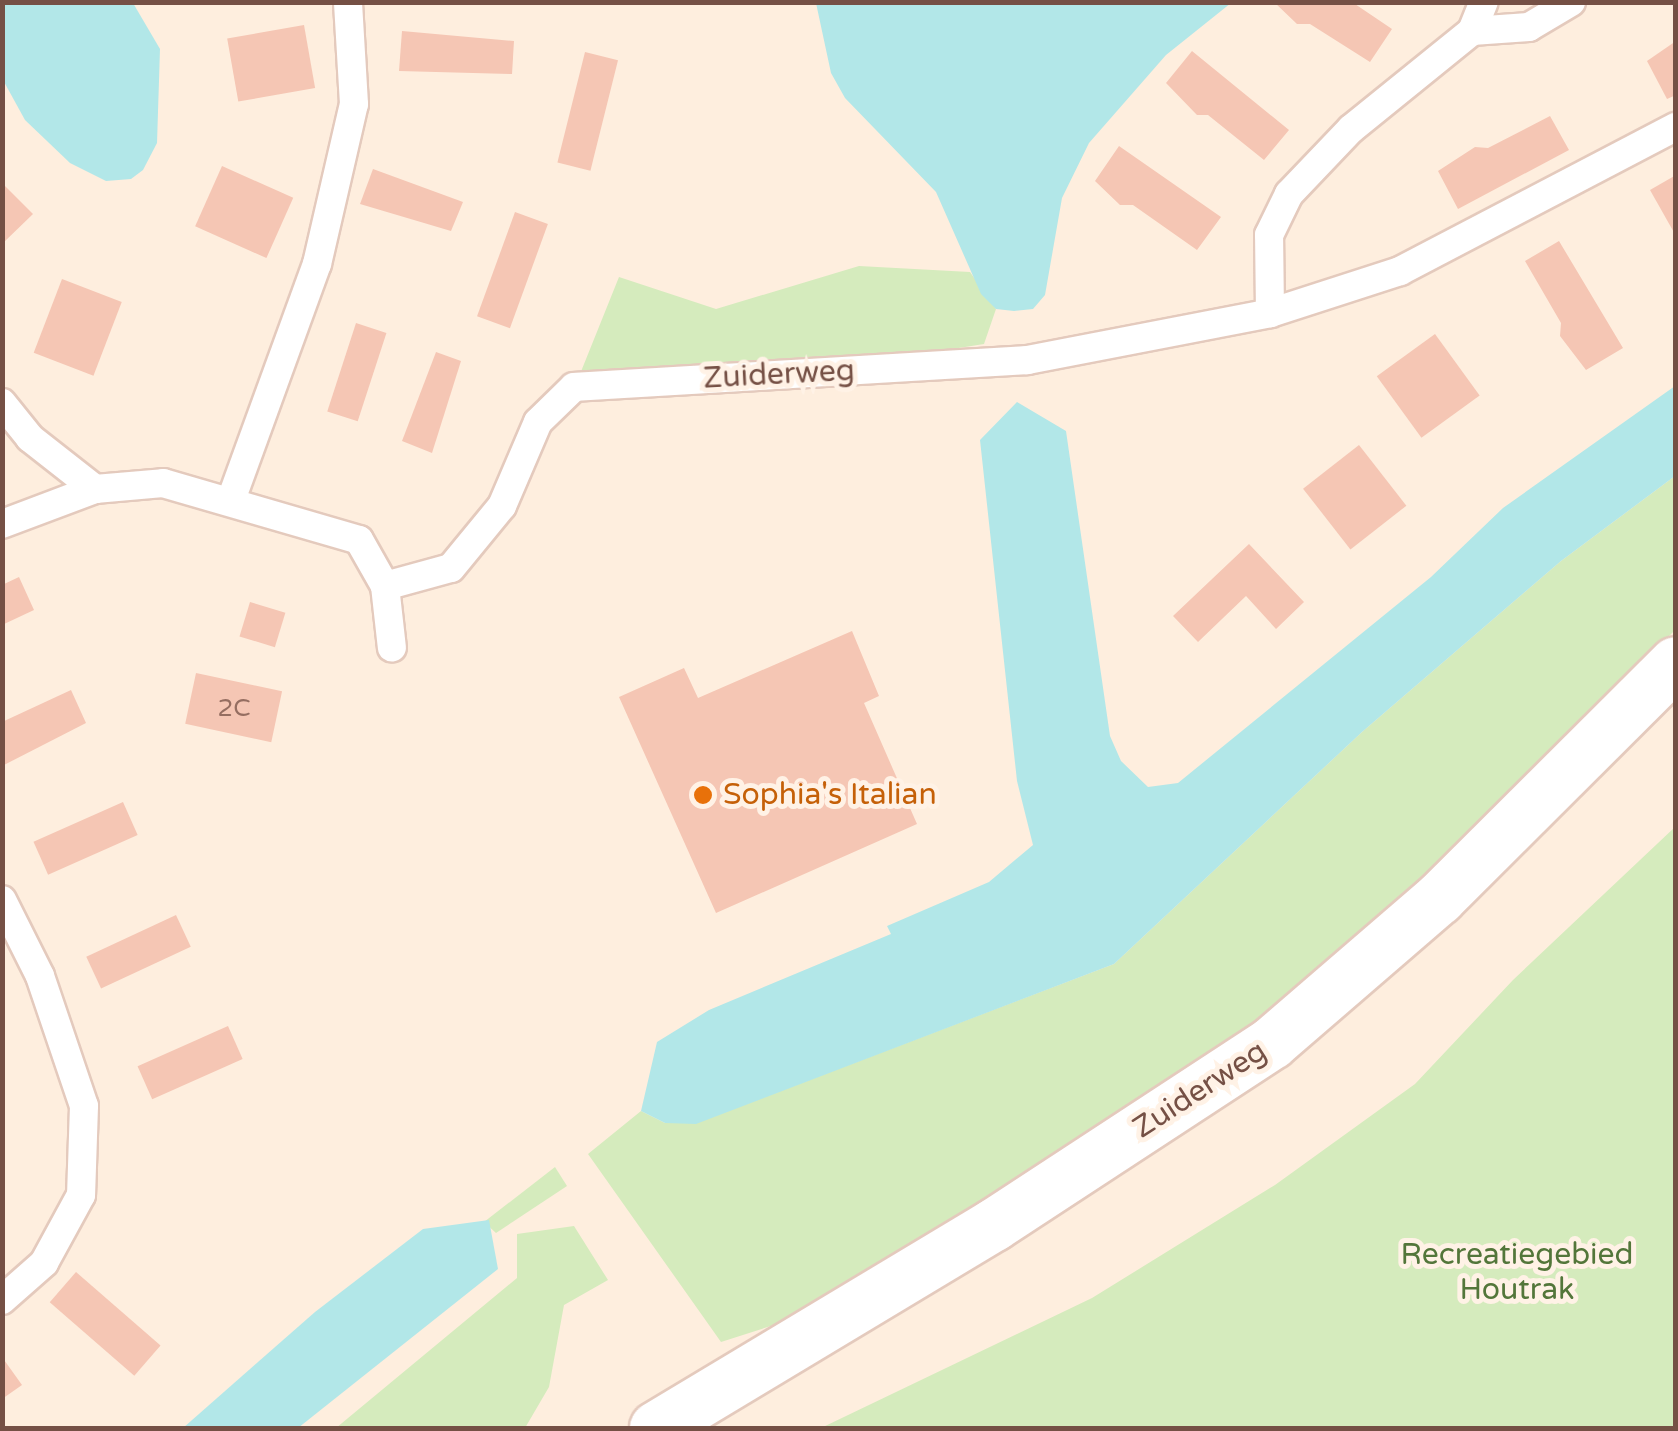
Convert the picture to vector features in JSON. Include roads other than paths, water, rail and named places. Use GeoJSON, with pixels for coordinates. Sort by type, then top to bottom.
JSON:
{"type":"FeatureCollection","features":[{"type":"Feature","properties":{"kind":"street","name":"Zuiderweg"},"geometry":{"type":"LineString","coordinates":[[656,1428],[994,1226],[1272,1043],[1439,900],[1676,663]]}},
{"type":"Feature","properties":{"kind":"lane"},"geometry":{"type":"LineString","coordinates":[[232,500],[318,264],[354,104],[348,2]]}},
{"type":"Feature","properties":{"kind":"lane"},"geometry":{"type":"LineString","coordinates":[[1270,313],[1268,235],[1289,194],[1351,128],[1472,30],[1484,2]]}},
{"type":"Feature","properties":{"kind":"lane"},"geometry":{"type":"LineString","coordinates":[[1472,30],[1529,28],[1571,2]]}},
{"type":"Feature","properties":{"kind":"lane","name":"Zuiderweg"},"geometry":{"type":"LineString","coordinates":[[385,586],[451,568],[502,506],[538,422],[574,388],[1026,360],[1270,313],[1400,272],[1676,126]]}},
{"type":"Feature","properties":{"kind":"lane"},"geometry":{"type":"LineString","coordinates":[[2,403],[30,438],[95,489]]}},
{"type":"Feature","properties":{"kind":"lane"},"geometry":{"type":"LineString","coordinates":[[2,524],[95,489],[163,484],[232,500],[360,540],[385,586],[392,648]]}},
{"type":"Feature","properties":{"kind":"lane"},"geometry":{"type":"LineString","coordinates":[[2,900],[40,976],[84,1106],[81,1195],[44,1263],[2,1300]]}},
{"type":"Feature","properties":{"kind":"water"},"geometry":{"type":"Polygon","coordinates":[[[816,2],[1231,3],[1166,55],[1089,143],[1062,198],[1045,295],[1033,309],[1014,311],[996,309],[981,294],[936,192],[845,98],[831,73],[816,2]]]}},
{"type":"Feature","properties":{"kind":"water"},"geometry":{"type":"Polygon","coordinates":[[[2,3],[133,3],[160,49],[157,143],[143,170],[131,179],[106,181],[70,163],[25,120],[3,80],[2,3]]]}},
{"type":"Feature","properties":{"kind":"water"},"geometry":{"type":"Polygon","coordinates":[[[1675,386],[1675,476],[1561,561],[1362,732],[1114,964],[696,1124],[665,1123],[641,1111],[657,1042],[709,1010],[891,934],[887,926],[989,882],[1033,845],[1017,781],[980,440],[1017,402],[1066,431],[1110,736],[1121,761],[1148,787],[1178,783],[1431,577],[1503,508],[1675,386]]]}},
{"type":"Feature","properties":{"kind":"water"},"geometry":{"type":"Polygon","coordinates":[[[489,1220],[498,1269],[298,1428],[183,1428],[315,1312],[423,1229],[489,1220]]]}},
{"type":"Feature","properties":{"kind":"place","name":"Sophia's Italian"},"geometry":{"type":"Point","coordinates":[703,795]}},
{"type":"Feature","properties":{"kind":"park label","name":"Recreatiegebied Houtrak"},"geometry":{"type":"Point","coordinates":[1517,1272]}}]}
